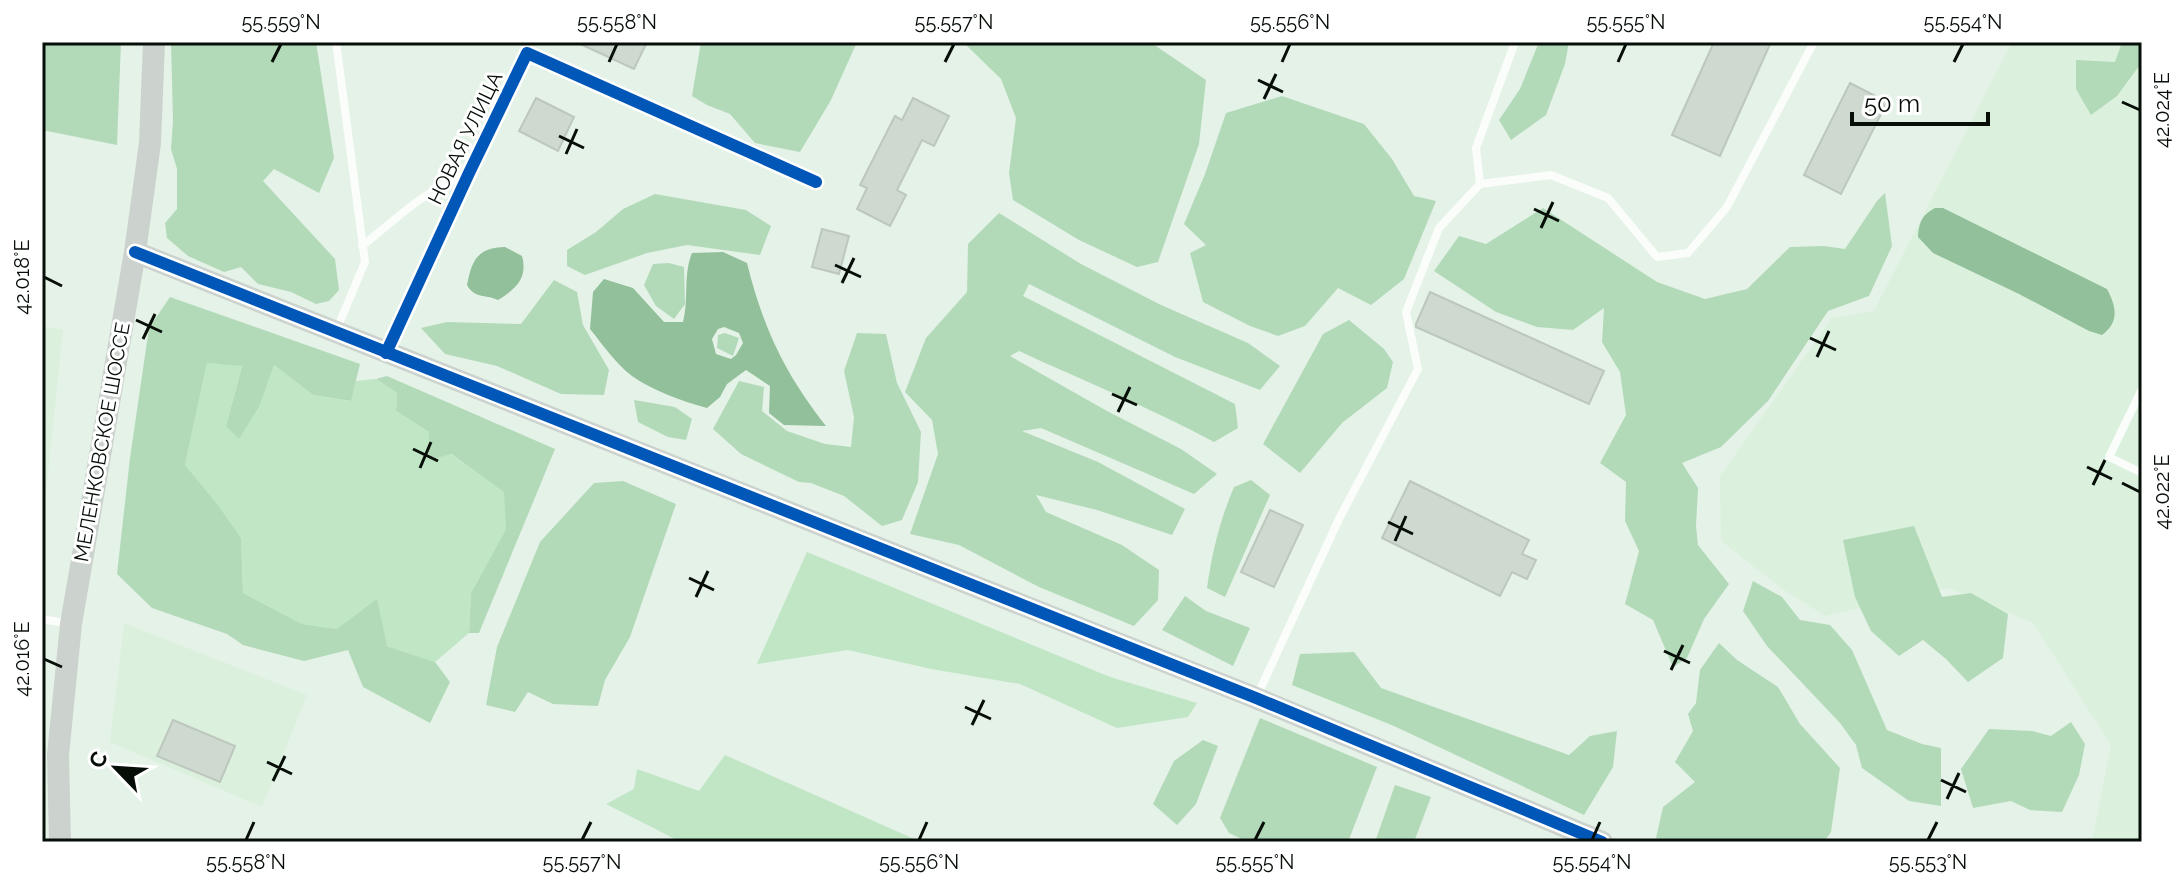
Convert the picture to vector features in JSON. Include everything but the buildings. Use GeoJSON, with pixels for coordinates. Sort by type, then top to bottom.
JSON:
{"type":"FeatureCollection","features":[{"type":"Feature","properties":{"kind":"street","name":"МЕЛЕНКОВСКОЕ ШОССЕ"},"geometry":{"type":"LineString","coordinates":[[60,842],[58,755],[71,624],[135,252],[150,143],[154,42]]}},
{"type":"Feature","properties":{"kind":"street","name":"НОВАЯ УЛИЦА"},"geometry":{"type":"LineString","coordinates":[[386,353],[527,53],[816,182]]}},
{"type":"Feature","properties":{"kind":"street"},"geometry":{"type":"LineString","coordinates":[[135,252],[1256,698],[1602,842]]}},
{"type":"Feature","properties":{"kind":"lane"},"geometry":{"type":"LineString","coordinates":[[336,42],[365,262],[336,332]]}},
{"type":"Feature","properties":{"kind":"lane"},"geometry":{"type":"LineString","coordinates":[[1480,184],[1476,148],[1515,42]]}},
{"type":"Feature","properties":{"kind":"lane"},"geometry":{"type":"LineString","coordinates":[[1256,698],[1339,519],[1418,369],[1406,312],[1439,228],[1480,184],[1551,175],[1608,198],[1657,257],[1688,253],[1727,207],[1814,42]]}},
{"type":"Feature","properties":{"kind":"lane"},"geometry":{"type":"LineString","coordinates":[[362,246],[413,206],[452,180],[469,173]]}},
{"type":"Feature","properties":{"kind":"lane"},"geometry":{"type":"LineString","coordinates":[[2142,389],[2109,457],[2142,473]]}},
{"type":"Feature","properties":{"kind":"lane"},"geometry":{"type":"LineString","coordinates":[[42,619],[71,624]]}},
{"type":"Feature","properties":{"kind":"shaded area"},"geometry":{"type":"Polygon","coordinates":[[[42,42],[121,42],[117,145],[42,130],[42,42]]]}},
{"type":"Feature","properties":{"kind":"shaded area"},"geometry":{"type":"Polygon","coordinates":[[[171,42],[316,42],[334,158],[319,193],[274,169],[263,181],[335,259],[339,290],[329,301],[316,304],[291,292],[258,284],[241,267],[224,272],[188,256],[167,238],[165,223],[177,209],[177,169],[171,149],[171,42]]]}},
{"type":"Feature","properties":{"kind":"shaded area"},"geometry":{"type":"Polygon","coordinates":[[[701,42],[857,42],[831,100],[800,152],[755,143],[730,114],[692,96],[701,42]]]}},
{"type":"Feature","properties":{"kind":"shaded area"},"geometry":{"type":"Polygon","coordinates":[[[963,42],[1150,42],[1206,80],[1199,144],[1158,262],[1137,267],[1079,240],[1013,200],[1009,173],[1016,118],[1001,79],[963,42]]]}},
{"type":"Feature","properties":{"kind":"shaded area"},"geometry":{"type":"Polygon","coordinates":[[[1539,42],[1569,42],[1565,64],[1546,115],[1511,140],[1499,120],[1520,89],[1539,42]]]}},
{"type":"Feature","properties":{"kind":"shaded area"},"geometry":{"type":"Polygon","coordinates":[[[2012,42],[2142,42],[2142,842],[2092,842],[2111,745],[2033,623],[1948,588],[1825,616],[1781,588],[1721,541],[1720,476],[1832,318],[1874,311],[2012,42]]]}},
{"type":"Feature","properties":{"kind":"shaded area"},"geometry":{"type":"Polygon","coordinates":[[[2122,42],[2142,42],[2142,61],[2117,96],[2091,115],[2076,89],[2076,60],[2115,62],[2122,42]]]}},
{"type":"Feature","properties":{"kind":"shaded area"},"geometry":{"type":"Polygon","coordinates":[[[1282,96],[1364,124],[1392,159],[1414,196],[1436,201],[1404,279],[1371,305],[1338,288],[1305,326],[1278,336],[1250,326],[1203,302],[1190,253],[1206,245],[1184,224],[1226,113],[1282,96]]]}},
{"type":"Feature","properties":{"kind":"shaded area"},"geometry":{"type":"Polygon","coordinates":[[[1885,193],[1892,246],[1869,296],[1828,311],[1768,401],[1721,447],[1682,463],[1698,488],[1698,545],[1729,584],[1704,619],[1687,658],[1673,667],[1653,620],[1625,604],[1639,551],[1625,521],[1626,482],[1600,463],[1626,415],[1620,372],[1602,342],[1604,308],[1573,330],[1537,327],[1496,312],[1434,271],[1459,236],[1486,244],[1543,208],[1657,282],[1705,299],[1747,289],[1790,247],[1845,249],[1885,193]]]}},
{"type":"Feature","properties":{"kind":"shaded area"},"geometry":{"type":"Polygon","coordinates":[[[655,194],[746,210],[771,226],[760,255],[687,245],[647,253],[585,275],[567,266],[567,250],[596,232],[623,209],[655,194]]]}},
{"type":"Feature","properties":{"kind":"shaded area"},"geometry":{"type":"Polygon","coordinates":[[[1935,208],[1943,208],[2107,289],[2115,314],[2112,325],[2102,335],[2089,331],[1933,253],[1918,237],[1922,220],[1935,208]]]}},
{"type":"Feature","properties":{"kind":"shaded area"},"geometry":{"type":"Polygon","coordinates":[[[999,213],[1081,264],[1161,305],[1248,343],[1280,366],[1260,390],[1175,357],[1029,284],[1023,296],[1235,404],[1238,428],[1214,442],[1019,351],[1010,356],[1181,449],[1217,474],[1194,494],[1041,428],[1022,431],[1098,462],[1185,509],[1172,535],[1097,510],[1036,495],[1046,512],[1122,545],[1159,570],[1158,600],[1134,626],[1039,587],[959,545],[910,534],[938,454],[932,420],[905,392],[926,338],[967,292],[968,244],[999,213]]]}},
{"type":"Feature","properties":{"kind":"shaded area"},"geometry":{"type":"Polygon","coordinates":[[[505,247],[522,256],[523,271],[519,282],[498,300],[473,292],[467,285],[477,257],[488,250],[505,247]]]}},
{"type":"Feature","properties":{"kind":"shaded area"},"geometry":{"type":"Polygon","coordinates":[[[723,252],[747,263],[760,309],[777,349],[826,426],[784,425],[769,413],[770,386],[746,370],[727,384],[720,397],[707,408],[668,395],[626,371],[590,329],[593,292],[604,279],[633,288],[664,322],[683,322],[692,253],[723,252]],[[724,327],[718,329],[712,339],[716,354],[731,359],[736,355],[743,343],[739,333],[724,327]]]}},
{"type":"Feature","properties":{"kind":"shaded area"},"geometry":{"type":"Polygon","coordinates":[[[669,263],[684,267],[685,304],[674,319],[656,306],[644,285],[653,264],[669,263]]]}},
{"type":"Feature","properties":{"kind":"shaded area"},"geometry":{"type":"Polygon","coordinates":[[[554,280],[577,292],[583,325],[609,370],[604,395],[561,394],[497,366],[445,354],[421,328],[447,322],[521,324],[554,280]]]}},
{"type":"Feature","properties":{"kind":"shaded area"},"geometry":{"type":"Polygon","coordinates":[[[170,297],[360,364],[351,401],[313,395],[274,365],[260,405],[239,439],[226,426],[242,366],[207,363],[185,465],[241,538],[243,593],[302,624],[337,629],[377,599],[387,646],[435,662],[450,682],[430,723],[363,687],[348,650],[304,661],[243,645],[227,634],[152,608],[117,574],[149,328],[170,297]]]}},
{"type":"Feature","properties":{"kind":"shaded area"},"geometry":{"type":"Polygon","coordinates":[[[1349,320],[1384,349],[1393,362],[1387,388],[1342,423],[1300,473],[1263,444],[1323,334],[1349,320]]]}},
{"type":"Feature","properties":{"kind":"shaded area"},"geometry":{"type":"Polygon","coordinates":[[[42,326],[63,330],[42,508],[42,326]]]}},
{"type":"Feature","properties":{"kind":"shaded area"},"geometry":{"type":"Polygon","coordinates":[[[725,333],[739,338],[733,356],[717,348],[718,335],[725,333]]]}},
{"type":"Feature","properties":{"kind":"shaded area"},"geometry":{"type":"Polygon","coordinates":[[[857,333],[886,334],[897,383],[921,432],[918,482],[902,520],[882,526],[844,496],[811,483],[799,482],[741,454],[713,429],[739,381],[764,387],[762,411],[787,431],[825,444],[851,447],[854,417],[844,371],[857,333]]]}},
{"type":"Feature","properties":{"kind":"shaded area"},"geometry":{"type":"Polygon","coordinates":[[[207,363],[242,365],[226,426],[260,405],[274,365],[313,395],[350,401],[356,381],[376,379],[397,393],[396,411],[429,432],[450,454],[505,492],[506,529],[471,593],[469,633],[435,662],[337,629],[302,624],[243,593],[241,538],[185,465],[207,363]]]}},
{"type":"Feature","properties":{"kind":"shaded area"},"geometry":{"type":"Polygon","coordinates":[[[387,376],[555,449],[479,633],[469,633],[471,593],[506,529],[504,492],[451,454],[429,460],[429,432],[396,411],[397,393],[376,379],[387,376]]]}},
{"type":"Feature","properties":{"kind":"shaded area"},"geometry":{"type":"Polygon","coordinates":[[[634,400],[675,407],[692,419],[686,440],[668,437],[638,422],[634,400]]]}},
{"type":"Feature","properties":{"kind":"shaded area"},"geometry":{"type":"Polygon","coordinates":[[[1251,480],[1270,495],[1225,597],[1207,588],[1214,549],[1234,487],[1251,480]]]}},
{"type":"Feature","properties":{"kind":"shaded area"},"geometry":{"type":"Polygon","coordinates":[[[623,481],[676,504],[630,637],[605,680],[598,706],[553,704],[528,692],[515,712],[486,705],[497,647],[540,542],[594,483],[623,481]]]}},
{"type":"Feature","properties":{"kind":"shaded area"},"geometry":{"type":"Polygon","coordinates":[[[1914,526],[1942,597],[1971,593],[2008,614],[2003,658],[1968,682],[1923,640],[1899,656],[1871,631],[1855,597],[1843,540],[1914,526]]]}},
{"type":"Feature","properties":{"kind":"shaded area"},"geometry":{"type":"Polygon","coordinates":[[[807,552],[1110,677],[1197,703],[1188,717],[1117,728],[1020,684],[931,669],[848,650],[757,664],[807,552]]]}},
{"type":"Feature","properties":{"kind":"shaded area"},"geometry":{"type":"Polygon","coordinates":[[[1753,581],[1782,597],[1800,620],[1830,625],[1852,650],[1887,730],[1941,748],[1941,806],[1909,801],[1862,768],[1856,745],[1840,723],[1767,646],[1743,611],[1753,581]]]}},
{"type":"Feature","properties":{"kind":"shaded area"},"geometry":{"type":"Polygon","coordinates":[[[1185,596],[1206,611],[1250,628],[1233,666],[1162,630],[1185,596]]]}},
{"type":"Feature","properties":{"kind":"shaded area"},"geometry":{"type":"Polygon","coordinates":[[[124,623],[307,695],[262,807],[110,742],[124,623]]]}},
{"type":"Feature","properties":{"kind":"shaded area"},"geometry":{"type":"Polygon","coordinates":[[[1719,643],[1737,660],[1778,687],[1800,724],[1840,768],[1831,832],[1824,842],[1673,842],[1656,838],[1663,807],[1695,782],[1675,762],[1693,731],[1688,714],[1696,703],[1700,670],[1719,643]]]}},
{"type":"Feature","properties":{"kind":"shaded area"},"geometry":{"type":"Polygon","coordinates":[[[1354,652],[1381,688],[1569,755],[1590,736],[1617,731],[1613,767],[1584,815],[1394,726],[1292,685],[1300,654],[1354,652]]]}},
{"type":"Feature","properties":{"kind":"shaded area"},"geometry":{"type":"Polygon","coordinates":[[[1260,718],[1377,767],[1348,842],[1248,842],[1229,833],[1220,818],[1260,718]]]}},
{"type":"Feature","properties":{"kind":"shaded area"},"geometry":{"type":"Polygon","coordinates":[[[2071,722],[2085,744],[2079,775],[2062,812],[2030,810],[2011,801],[1973,808],[1961,769],[1989,729],[2032,731],[2051,736],[2071,722]]]}},
{"type":"Feature","properties":{"kind":"shaded area"},"geometry":{"type":"Polygon","coordinates":[[[1203,740],[1218,746],[1196,804],[1177,825],[1153,804],[1174,761],[1203,740]]]}},
{"type":"Feature","properties":{"kind":"shaded area"},"geometry":{"type":"Polygon","coordinates":[[[725,755],[921,842],[681,842],[606,804],[634,789],[637,769],[699,791],[725,755]]]}},
{"type":"Feature","properties":{"kind":"shaded area"},"geometry":{"type":"Polygon","coordinates":[[[1395,785],[1431,797],[1414,842],[1375,842],[1395,785]]]}},
{"type":"Feature","properties":{"kind":"cycle path"},"geometry":{"type":"LineString","coordinates":[[386,353],[527,53],[816,182]]}},
{"type":"Feature","properties":{"kind":"cycle path"},"geometry":{"type":"LineString","coordinates":[[135,252],[1256,698],[1602,842]]}}]}
